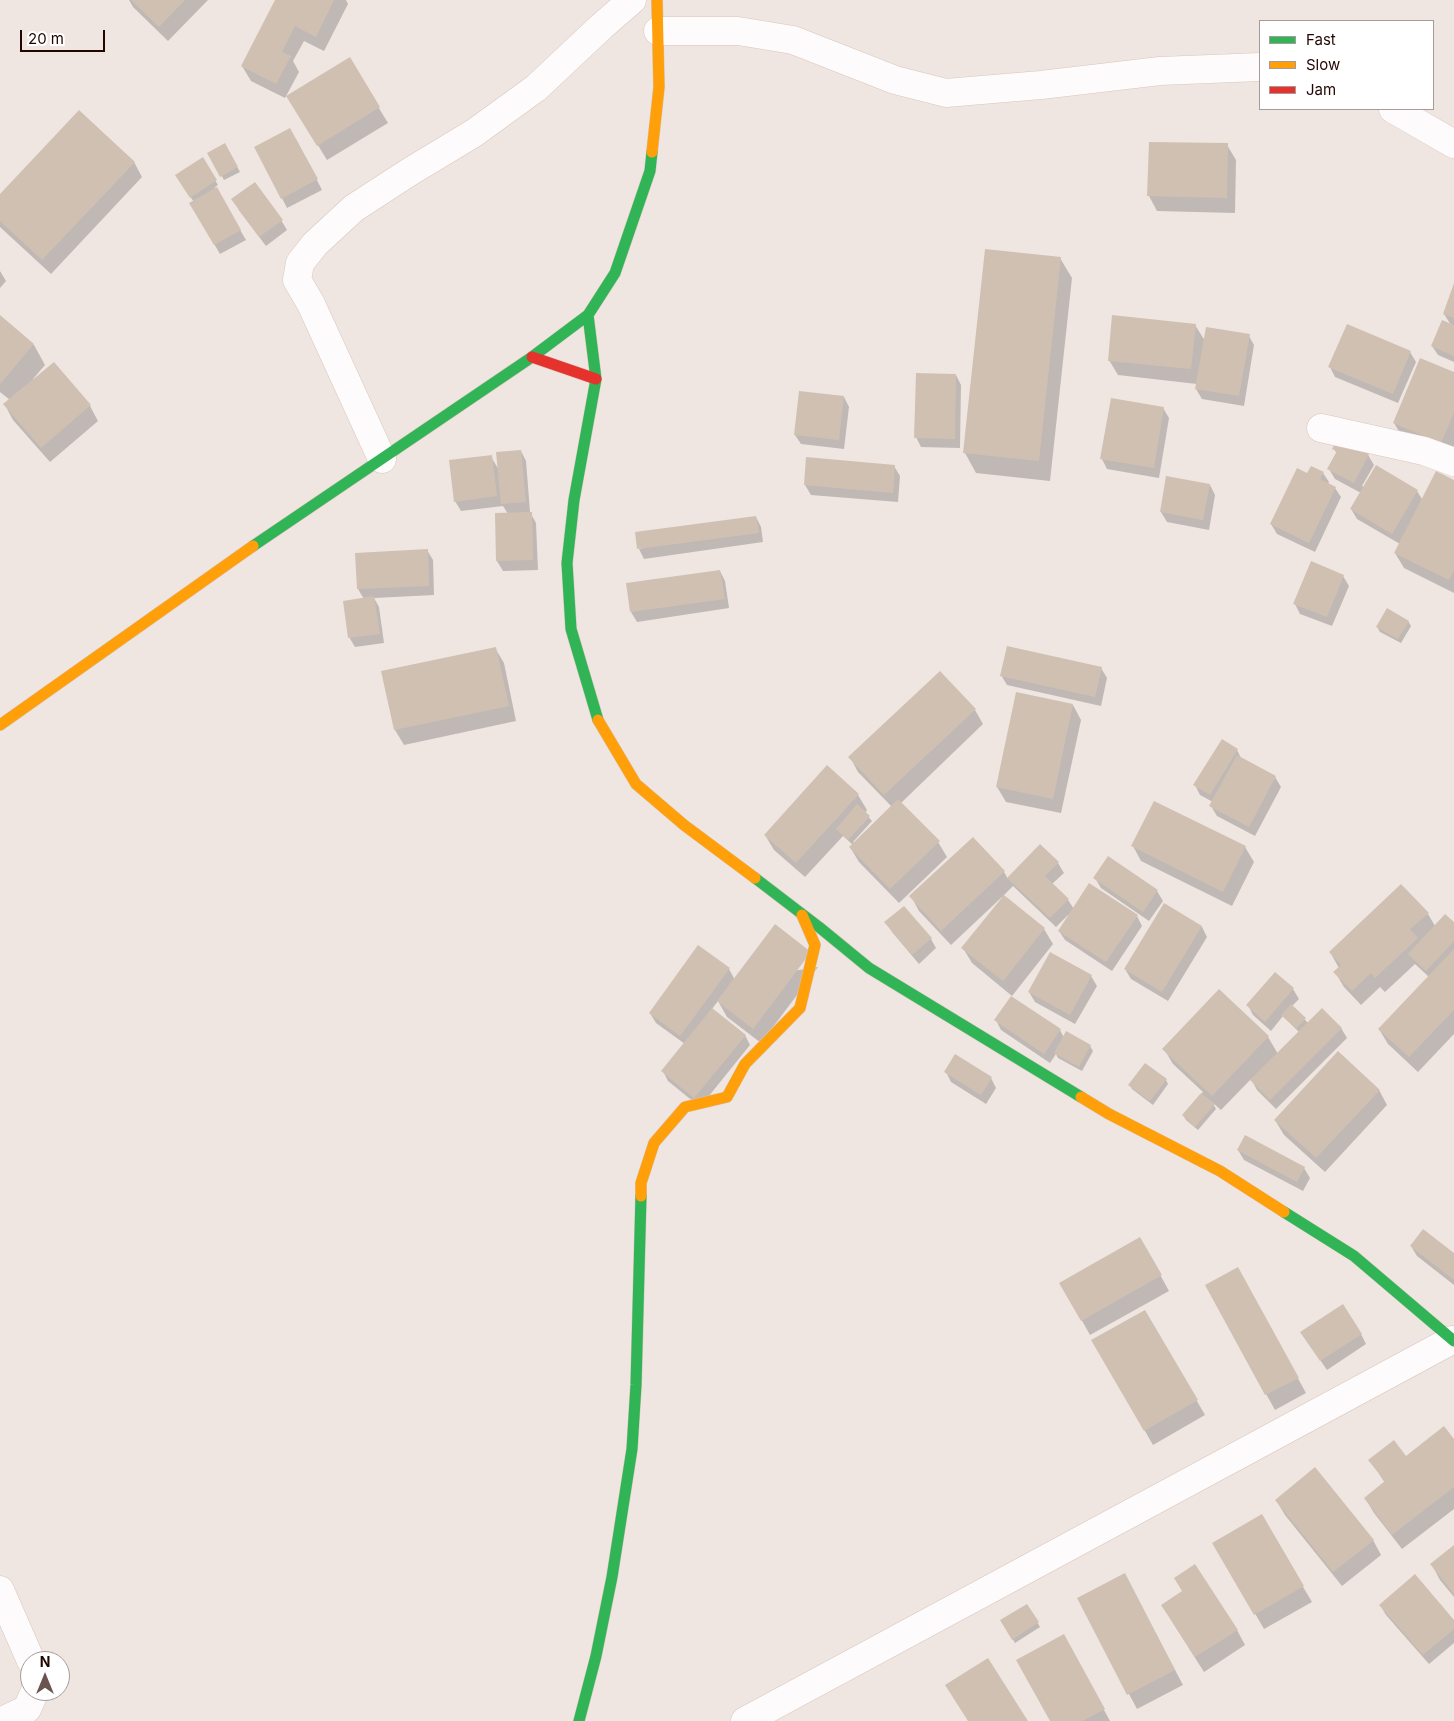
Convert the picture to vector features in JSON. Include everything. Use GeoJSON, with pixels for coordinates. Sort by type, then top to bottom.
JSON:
{"type":"FeatureCollection","features":[{"type":"Feature","properties":{"kind":"street"},"geometry":{"type":"LineString","coordinates":[[382,459],[310,304],[296,280],[300,264],[315,244],[354,208],[411,170],[474,133],[536,88],[632,0]]}},
{"type":"Feature","properties":{"kind":"street"},"geometry":{"type":"LineString","coordinates":[[0,725],[278,529],[532,357],[588,315],[614,273],[629,236],[650,172],[659,87],[657,0]]}},
{"type":"Feature","properties":{"kind":"street"},"geometry":{"type":"LineString","coordinates":[[658,31],[738,30],[793,40],[895,80],[946,93],[1041,85],[1160,71],[1259,67]]}},
{"type":"Feature","properties":{"kind":"street"},"geometry":{"type":"LineString","coordinates":[[1396,110],[1454,144]]}},
{"type":"Feature","properties":{"kind":"street"},"geometry":{"type":"LineString","coordinates":[[588,315],[596,379],[574,500],[567,563],[571,629],[598,722],[636,784],[684,826],[869,968],[1109,1114],[1220,1171],[1354,1256],[1453,1341],[745,1721]]}},
{"type":"Feature","properties":{"kind":"street"},"geometry":{"type":"LineString","coordinates":[[532,357],[596,379]]}},
{"type":"Feature","properties":{"kind":"street"},"geometry":{"type":"LineString","coordinates":[[1321,428],[1424,451],[1454,462]]}},
{"type":"Feature","properties":{"kind":"street"},"geometry":{"type":"LineString","coordinates":[[579,1721],[596,1656],[612,1577],[632,1449],[636,1385],[641,1183],[654,1143],[685,1108],[727,1097],[745,1064],[800,1008],[816,944],[802,915]]}},
{"type":"Feature","properties":{"kind":"street"},"geometry":{"type":"LineString","coordinates":[[0,1590],[27,1651]]}},
{"type":"Feature","properties":{"kind":"street"},"geometry":{"type":"LineString","coordinates":[[2,1721],[27,1709],[31,1701]]}},
{"type":"Feature","properties":{"kind":"building"},"geometry":{"type":"Polygon","coordinates":[[[131,0],[185,0],[159,27],[131,0]]]}},
{"type":"Feature","properties":{"kind":"building"},"geometry":{"type":"Polygon","coordinates":[[[275,0],[334,0],[316,37],[295,26],[282,52],[291,56],[276,84],[241,66],[275,0]]]}},
{"type":"Feature","properties":{"kind":"building"},"geometry":{"type":"Polygon","coordinates":[[[350,57],[380,107],[317,146],[286,96],[350,57]]]}},
{"type":"Feature","properties":{"kind":"building"},"geometry":{"type":"Polygon","coordinates":[[[79,110],[135,162],[42,260],[0,221],[0,194],[79,110]]]}},
{"type":"Feature","properties":{"kind":"building"},"geometry":{"type":"Polygon","coordinates":[[[290,128],[318,179],[281,199],[254,147],[290,128]]]}},
{"type":"Feature","properties":{"kind":"building"},"geometry":{"type":"Polygon","coordinates":[[[1149,142],[1228,143],[1227,198],[1147,196],[1149,142]]]}},
{"type":"Feature","properties":{"kind":"building"},"geometry":{"type":"Polygon","coordinates":[[[225,143],[238,167],[220,177],[207,153],[225,143]]]}},
{"type":"Feature","properties":{"kind":"building"},"geometry":{"type":"Polygon","coordinates":[[[203,157],[217,180],[190,198],[175,175],[203,157]]]}},
{"type":"Feature","properties":{"kind":"building"},"geometry":{"type":"Polygon","coordinates":[[[255,182],[283,220],[259,237],[231,199],[255,182]]]}},
{"type":"Feature","properties":{"kind":"building"},"geometry":{"type":"Polygon","coordinates":[[[217,187],[241,230],[214,245],[189,203],[217,187]]]}},
{"type":"Feature","properties":{"kind":"building"},"geometry":{"type":"Polygon","coordinates":[[[985,249],[1061,257],[1039,461],[963,453],[985,249]]]}},
{"type":"Feature","properties":{"kind":"building"},"geometry":{"type":"Polygon","coordinates":[[[1454,283],[1454,318],[1443,314],[1454,283]]]}},
{"type":"Feature","properties":{"kind":"building"},"geometry":{"type":"Polygon","coordinates":[[[0,315],[34,344],[0,384],[0,315]]]}},
{"type":"Feature","properties":{"kind":"building"},"geometry":{"type":"Polygon","coordinates":[[[1112,315],[1196,324],[1191,369],[1108,361],[1112,315]]]}},
{"type":"Feature","properties":{"kind":"building"},"geometry":{"type":"Polygon","coordinates":[[[1442,320],[1454,325],[1454,356],[1431,346],[1442,320]]]}},
{"type":"Feature","properties":{"kind":"building"},"geometry":{"type":"Polygon","coordinates":[[[1347,324],[1411,351],[1393,394],[1328,367],[1347,324]]]}},
{"type":"Feature","properties":{"kind":"building"},"geometry":{"type":"Polygon","coordinates":[[[1206,327],[1250,334],[1239,396],[1195,389],[1206,327]]]}},
{"type":"Feature","properties":{"kind":"building"},"geometry":{"type":"Polygon","coordinates":[[[1420,358],[1454,372],[1454,413],[1441,443],[1393,423],[1420,358]]]}},
{"type":"Feature","properties":{"kind":"building"},"geometry":{"type":"Polygon","coordinates":[[[54,362],[91,405],[41,448],[3,404],[54,362]]]}},
{"type":"Feature","properties":{"kind":"building"},"geometry":{"type":"Polygon","coordinates":[[[916,373],[956,374],[955,439],[914,438],[916,373]]]}},
{"type":"Feature","properties":{"kind":"building"},"geometry":{"type":"Polygon","coordinates":[[[799,391],[844,396],[839,440],[794,435],[799,391]]]}},
{"type":"Feature","properties":{"kind":"building"},"geometry":{"type":"Polygon","coordinates":[[[1111,398],[1164,407],[1154,468],[1100,459],[1111,398]]]}},
{"type":"Feature","properties":{"kind":"building"},"geometry":{"type":"Polygon","coordinates":[[[1338,438],[1369,454],[1354,483],[1327,469],[1337,451],[1332,449],[1338,438]]]}},
{"type":"Feature","properties":{"kind":"building"},"geometry":{"type":"Polygon","coordinates":[[[521,450],[526,502],[501,504],[496,452],[521,450]]]}},
{"type":"Feature","properties":{"kind":"building"},"geometry":{"type":"Polygon","coordinates":[[[492,455],[497,496],[454,502],[449,460],[492,455]]]}},
{"type":"Feature","properties":{"kind":"building"},"geometry":{"type":"Polygon","coordinates":[[[806,457],[895,465],[893,493],[804,485],[806,457]]]}},
{"type":"Feature","properties":{"kind":"building"},"geometry":{"type":"Polygon","coordinates":[[[1376,465],[1418,490],[1392,534],[1350,509],[1376,465]]]}},
{"type":"Feature","properties":{"kind":"building"},"geometry":{"type":"Polygon","coordinates":[[[1311,466],[1324,472],[1320,479],[1336,487],[1309,543],[1270,524],[1297,468],[1307,473],[1311,466]]]}},
{"type":"Feature","properties":{"kind":"building"},"geometry":{"type":"Polygon","coordinates":[[[1436,471],[1454,480],[1454,570],[1449,580],[1394,553],[1436,471]]]}},
{"type":"Feature","properties":{"kind":"building"},"geometry":{"type":"Polygon","coordinates":[[[1166,476],[1210,484],[1203,520],[1160,512],[1166,476]]]}},
{"type":"Feature","properties":{"kind":"building"},"geometry":{"type":"Polygon","coordinates":[[[532,512],[533,560],[496,561],[495,513],[532,512]]]}},
{"type":"Feature","properties":{"kind":"building"},"geometry":{"type":"Polygon","coordinates":[[[756,516],[759,533],[637,549],[635,532],[756,516]]]}},
{"type":"Feature","properties":{"kind":"building"},"geometry":{"type":"Polygon","coordinates":[[[428,549],[429,586],[357,589],[355,553],[428,549]]]}},
{"type":"Feature","properties":{"kind":"building"},"geometry":{"type":"Polygon","coordinates":[[[1311,561],[1344,575],[1327,617],[1293,604],[1311,561]]]}},
{"type":"Feature","properties":{"kind":"building"},"geometry":{"type":"Polygon","coordinates":[[[720,570],[725,599],[630,612],[626,583],[720,570]]]}},
{"type":"Feature","properties":{"kind":"building"},"geometry":{"type":"Polygon","coordinates":[[[374,596],[380,634],[348,638],[343,601],[374,596]]]}},
{"type":"Feature","properties":{"kind":"building"},"geometry":{"type":"Polygon","coordinates":[[[1387,608],[1409,621],[1398,639],[1376,627],[1387,608]]]}},
{"type":"Feature","properties":{"kind":"building"},"geometry":{"type":"Polygon","coordinates":[[[1007,646],[1102,667],[1095,697],[1000,676],[1007,646]]]}},
{"type":"Feature","properties":{"kind":"building"},"geometry":{"type":"Polygon","coordinates":[[[496,647],[509,706],[394,730],[381,671],[496,647]]]}},
{"type":"Feature","properties":{"kind":"building"},"geometry":{"type":"Polygon","coordinates":[[[940,671],[976,709],[884,795],[848,757],[940,671]]]}},
{"type":"Feature","properties":{"kind":"building"},"geometry":{"type":"Polygon","coordinates":[[[1016,692],[1073,704],[1053,799],[996,787],[1016,692]]]}},
{"type":"Feature","properties":{"kind":"building"},"geometry":{"type":"Polygon","coordinates":[[[1222,739],[1238,749],[1210,795],[1193,785],[1222,739]]]}},
{"type":"Feature","properties":{"kind":"building"},"geometry":{"type":"Polygon","coordinates":[[[1237,755],[1276,776],[1249,827],[1209,806],[1237,755]]]}},
{"type":"Feature","properties":{"kind":"building"},"geometry":{"type":"Polygon","coordinates":[[[827,765],[859,794],[796,863],[764,835],[827,765]]]}},
{"type":"Feature","properties":{"kind":"building"},"geometry":{"type":"Polygon","coordinates":[[[898,799],[940,841],[890,889],[849,847],[898,799]]]}},
{"type":"Feature","properties":{"kind":"building"},"geometry":{"type":"Polygon","coordinates":[[[1154,801],[1246,846],[1223,892],[1131,846],[1154,801]]]}},
{"type":"Feature","properties":{"kind":"building"},"geometry":{"type":"Polygon","coordinates":[[[857,804],[870,816],[848,840],[836,829],[857,804]]]}},
{"type":"Feature","properties":{"kind":"building"},"geometry":{"type":"Polygon","coordinates":[[[973,837],[1005,871],[941,931],[909,896],[973,837]]]}},
{"type":"Feature","properties":{"kind":"building"},"geometry":{"type":"Polygon","coordinates":[[[1040,844],[1059,862],[1045,876],[1069,899],[1050,918],[1007,878],[1040,844]]]}},
{"type":"Feature","properties":{"kind":"building"},"geometry":{"type":"Polygon","coordinates":[[[1108,856],[1158,890],[1143,912],[1093,878],[1108,856]]]}},
{"type":"Feature","properties":{"kind":"building"},"geometry":{"type":"Polygon","coordinates":[[[1089,883],[1138,915],[1106,962],[1058,931],[1089,883]]]}},
{"type":"Feature","properties":{"kind":"building"},"geometry":{"type":"Polygon","coordinates":[[[1401,884],[1429,913],[1410,929],[1418,938],[1375,978],[1371,973],[1352,991],[1333,972],[1341,965],[1329,952],[1401,884]]]}},
{"type":"Feature","properties":{"kind":"building"},"geometry":{"type":"Polygon","coordinates":[[[1004,895],[1045,928],[1003,981],[961,948],[1004,895]]]}},
{"type":"Feature","properties":{"kind":"building"},"geometry":{"type":"Polygon","coordinates":[[[1164,903],[1202,926],[1162,992],[1124,969],[1164,903]]]}},
{"type":"Feature","properties":{"kind":"building"},"geometry":{"type":"Polygon","coordinates":[[[904,906],[932,938],[912,955],[884,922],[904,906]]]}},
{"type":"Feature","properties":{"kind":"building"},"geometry":{"type":"Polygon","coordinates":[[[1445,914],[1454,922],[1454,941],[1426,971],[1408,954],[1445,914]]]}},
{"type":"Feature","properties":{"kind":"building"},"geometry":{"type":"Polygon","coordinates":[[[775,924],[811,952],[753,1029],[717,1001],[775,924]]]}},
{"type":"Feature","properties":{"kind":"building"},"geometry":{"type":"Polygon","coordinates":[[[698,945],[730,968],[680,1036],[649,1013],[698,945]]]}},
{"type":"Feature","properties":{"kind":"building"},"geometry":{"type":"Polygon","coordinates":[[[1454,949],[1454,1010],[1409,1057],[1378,1029],[1454,949]]]}},
{"type":"Feature","properties":{"kind":"building"},"geometry":{"type":"Polygon","coordinates":[[[1050,952],[1092,975],[1070,1015],[1028,992],[1050,952]]]}},
{"type":"Feature","properties":{"kind":"building"},"geometry":{"type":"Polygon","coordinates":[[[1275,972],[1294,988],[1265,1022],[1246,1005],[1275,972]]]}},
{"type":"Feature","properties":{"kind":"building"},"geometry":{"type":"Polygon","coordinates":[[[1219,989],[1269,1036],[1212,1096],[1162,1049],[1219,989]]]}},
{"type":"Feature","properties":{"kind":"building"},"geometry":{"type":"Polygon","coordinates":[[[1011,996],[1061,1029],[1044,1054],[994,1020],[1011,996]]]}},
{"type":"Feature","properties":{"kind":"building"},"geometry":{"type":"Polygon","coordinates":[[[1291,1004],[1306,1018],[1296,1029],[1281,1015],[1291,1004]]]}},
{"type":"Feature","properties":{"kind":"building"},"geometry":{"type":"Polygon","coordinates":[[[712,1008],[746,1035],[694,1098],[661,1071],[712,1008]]]}},
{"type":"Feature","properties":{"kind":"building"},"geometry":{"type":"Polygon","coordinates":[[[1322,1008],[1342,1028],[1270,1100],[1250,1080],[1322,1008]]]}},
{"type":"Feature","properties":{"kind":"building"},"geometry":{"type":"Polygon","coordinates":[[[1066,1031],[1091,1045],[1079,1067],[1054,1053],[1066,1031]]]}},
{"type":"Feature","properties":{"kind":"building"},"geometry":{"type":"Polygon","coordinates":[[[1338,1051],[1380,1090],[1316,1158],[1274,1120],[1338,1051]]]}},
{"type":"Feature","properties":{"kind":"building"},"geometry":{"type":"Polygon","coordinates":[[[955,1054],[992,1077],[981,1095],[944,1072],[955,1054]]]}},
{"type":"Feature","properties":{"kind":"building"},"geometry":{"type":"Polygon","coordinates":[[[1145,1063],[1167,1079],[1150,1101],[1128,1085],[1145,1063]]]}},
{"type":"Feature","properties":{"kind":"building"},"geometry":{"type":"Polygon","coordinates":[[[1201,1093],[1215,1104],[1195,1127],[1182,1115],[1201,1093]]]}},
{"type":"Feature","properties":{"kind":"building"},"geometry":{"type":"Polygon","coordinates":[[[1245,1135],[1305,1167],[1297,1182],[1237,1150],[1245,1135]]]}},
{"type":"Feature","properties":{"kind":"building"},"geometry":{"type":"Polygon","coordinates":[[[1423,1229],[1454,1253],[1454,1280],[1410,1246],[1423,1229]]]}},
{"type":"Feature","properties":{"kind":"building"},"geometry":{"type":"Polygon","coordinates":[[[1140,1237],[1162,1275],[1081,1321],[1059,1283],[1140,1237]]]}},
{"type":"Feature","properties":{"kind":"building"},"geometry":{"type":"Polygon","coordinates":[[[1238,1267],[1299,1378],[1265,1395],[1205,1285],[1238,1267]]]}},
{"type":"Feature","properties":{"kind":"building"},"geometry":{"type":"Polygon","coordinates":[[[1343,1304],[1362,1334],[1320,1361],[1300,1332],[1343,1304]]]}},
{"type":"Feature","properties":{"kind":"building"},"geometry":{"type":"Polygon","coordinates":[[[1145,1310],[1198,1400],[1144,1431],[1091,1340],[1145,1310]]]}},
{"type":"Feature","properties":{"kind":"building"},"geometry":{"type":"Polygon","coordinates":[[[1444,1426],[1454,1439],[1454,1487],[1392,1535],[1364,1498],[1385,1481],[1368,1460],[1394,1440],[1406,1456],[1444,1426]]]}},
{"type":"Feature","properties":{"kind":"building"},"geometry":{"type":"Polygon","coordinates":[[[1315,1467],[1374,1540],[1333,1572],[1275,1500],[1315,1467]]]}},
{"type":"Feature","properties":{"kind":"building"},"geometry":{"type":"Polygon","coordinates":[[[1262,1514],[1304,1586],[1254,1615],[1212,1543],[1262,1514]]]}},
{"type":"Feature","properties":{"kind":"building"},"geometry":{"type":"Polygon","coordinates":[[[1454,1545],[1454,1594],[1430,1564],[1454,1545]]]}},
{"type":"Feature","properties":{"kind":"building"},"geometry":{"type":"Polygon","coordinates":[[[1195,1564],[1238,1630],[1195,1657],[1161,1605],[1182,1591],[1174,1578],[1195,1564]]]}},
{"type":"Feature","properties":{"kind":"building"},"geometry":{"type":"Polygon","coordinates":[[[1125,1573],[1175,1670],[1127,1695],[1077,1598],[1125,1573]]]}},
{"type":"Feature","properties":{"kind":"building"},"geometry":{"type":"Polygon","coordinates":[[[1415,1574],[1454,1620],[1454,1629],[1423,1655],[1379,1605],[1415,1574]]]}},
{"type":"Feature","properties":{"kind":"building"},"geometry":{"type":"Polygon","coordinates":[[[1027,1604],[1039,1622],[1012,1640],[1000,1620],[1027,1604]]]}},
{"type":"Feature","properties":{"kind":"building"},"geometry":{"type":"Polygon","coordinates":[[[1064,1634],[1105,1709],[1082,1721],[1050,1721],[1016,1660],[1064,1634]]]}},
{"type":"Feature","properties":{"kind":"building"},"geometry":{"type":"Polygon","coordinates":[[[988,1658],[1028,1721],[968,1721],[945,1685],[988,1658]]]}},
{"type":"Feature","properties":{"kind":"traffic: fast"},"geometry":{"type":"LineString","coordinates":[[253,546],[532,357],[588,315],[615,273],[650,171],[652,152]]}},
{"type":"Feature","properties":{"kind":"traffic: fast"},"geometry":{"type":"LineString","coordinates":[[588,315],[596,379],[574,500],[567,563],[571,629],[598,720]]}},
{"type":"Feature","properties":{"kind":"traffic: fast"},"geometry":{"type":"LineString","coordinates":[[755,878],[869,968],[1081,1097]]}},
{"type":"Feature","properties":{"kind":"traffic: fast"},"geometry":{"type":"LineString","coordinates":[[579,1721],[596,1656],[612,1577],[632,1449],[636,1385],[641,1196]]}},
{"type":"Feature","properties":{"kind":"traffic: fast"},"geometry":{"type":"LineString","coordinates":[[1284,1212],[1354,1256],[1454,1341]]}},
{"type":"Feature","properties":{"kind":"traffic: slow"},"geometry":{"type":"LineString","coordinates":[[652,152],[659,87],[657,0]]}},
{"type":"Feature","properties":{"kind":"traffic: slow"},"geometry":{"type":"LineString","coordinates":[[0,725],[253,546]]}},
{"type":"Feature","properties":{"kind":"traffic: slow"},"geometry":{"type":"LineString","coordinates":[[598,720],[636,784],[684,825],[755,878]]}},
{"type":"Feature","properties":{"kind":"traffic: slow"},"geometry":{"type":"LineString","coordinates":[[641,1196],[641,1183],[654,1143],[685,1107],[727,1097],[745,1064],[800,1008],[815,945],[802,915]]}},
{"type":"Feature","properties":{"kind":"traffic: slow"},"geometry":{"type":"LineString","coordinates":[[1081,1097],[1109,1114],[1220,1171],[1284,1212]]}},
{"type":"Feature","properties":{"kind":"traffic: jam"},"geometry":{"type":"LineString","coordinates":[[532,357],[596,379]]}}]}
